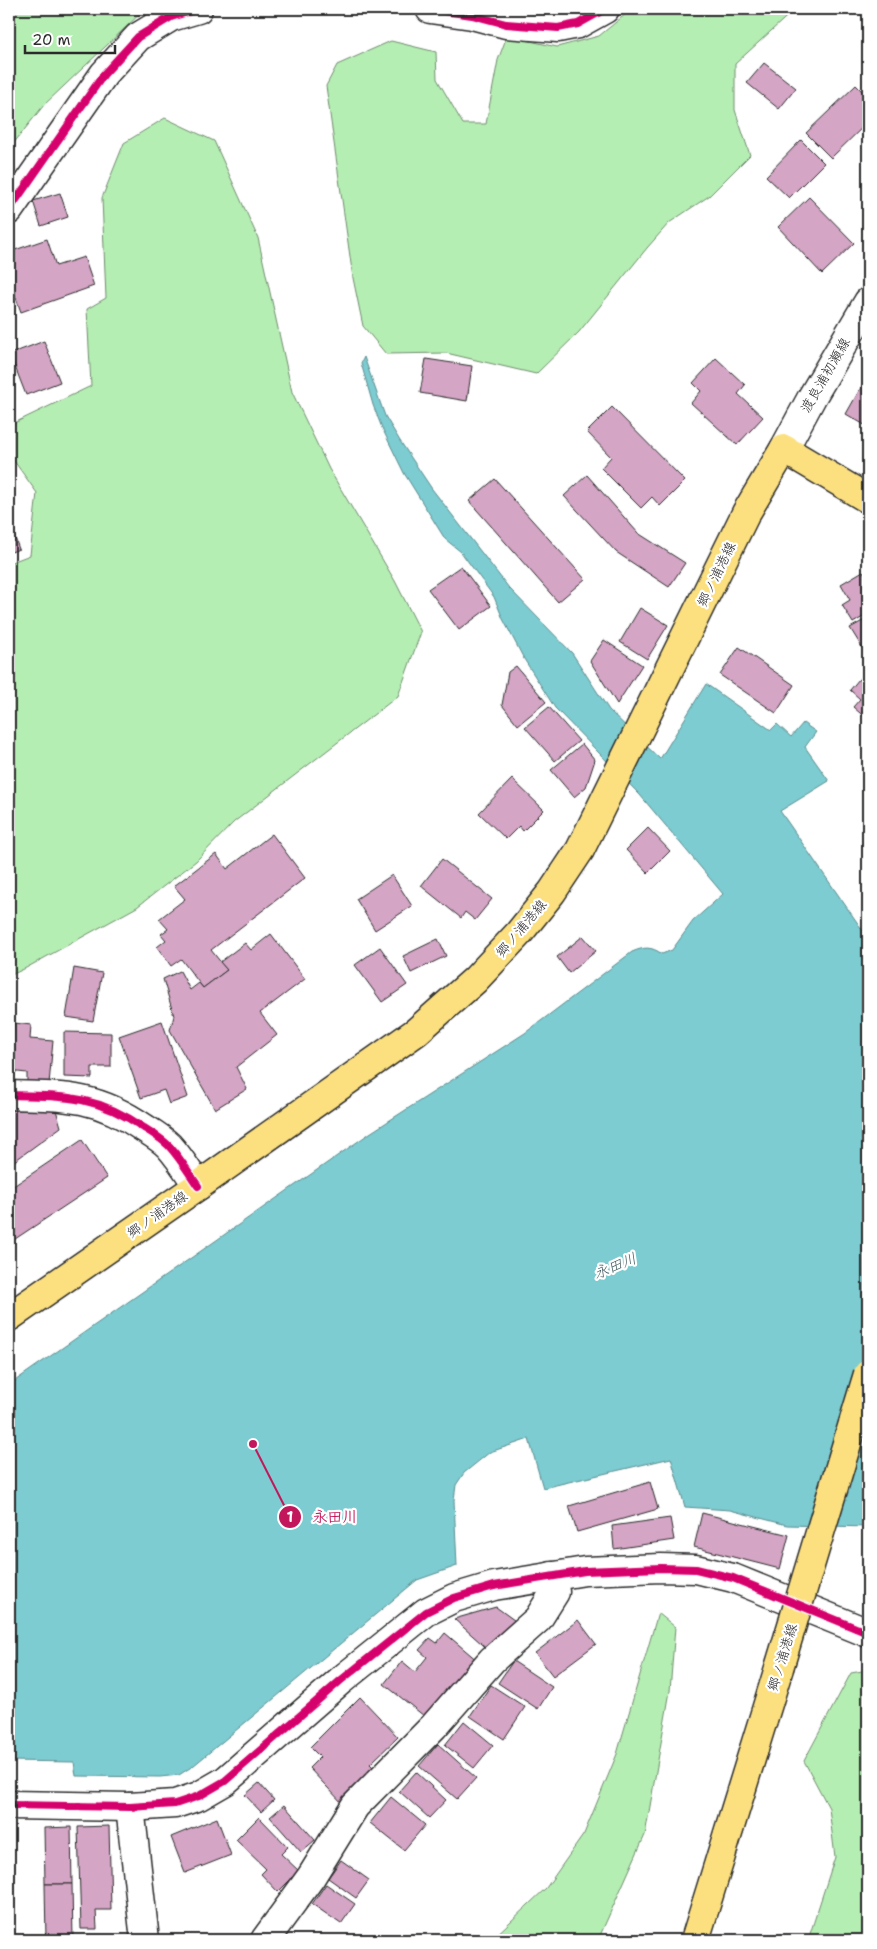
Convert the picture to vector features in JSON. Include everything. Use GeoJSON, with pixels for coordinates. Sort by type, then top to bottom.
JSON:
{"type":"FeatureCollection","features":[{"type":"Feature","properties":{"kind":"main road"},"geometry":{"type":"LineString","coordinates":[[784,449],[868,499]]}},
{"type":"Feature","properties":{"kind":"main road","name":"郷ノ浦港線"},"geometry":{"type":"LineString","coordinates":[[9,1317],[416,1032],[475,980],[520,933],[552,892],[580,850],[746,513],[784,449]]}},
{"type":"Feature","properties":{"kind":"main road","name":"郷ノ浦港線"},"geometry":{"type":"LineString","coordinates":[[695,1940],[868,1374]]}},
{"type":"Feature","properties":{"kind":"street"},"geometry":{"type":"LineString","coordinates":[[9,210],[104,74],[138,37],[171,17],[198,9]]}},
{"type":"Feature","properties":{"kind":"street"},"geometry":{"type":"LineString","coordinates":[[430,9],[472,15],[506,24],[558,28],[578,24],[605,9]]}},
{"type":"Feature","properties":{"kind":"street","name":"渡良浦初瀬線"},"geometry":{"type":"LineString","coordinates":[[784,449],[868,302]]}},
{"type":"Feature","properties":{"kind":"street"},"geometry":{"type":"LineString","coordinates":[[9,1095],[53,1096],[78,1099],[100,1103],[124,1114],[168,1145],[198,1186]]}},
{"type":"Feature","properties":{"kind":"street"},"geometry":{"type":"LineString","coordinates":[[9,1806],[130,1807],[175,1804],[199,1796],[225,1781],[340,1681],[426,1612],[454,1598],[494,1586],[585,1571],[662,1568],[696,1569],[733,1578],[868,1633]]}},
{"type":"Feature","properties":{"kind":"street"},"geometry":{"type":"LineString","coordinates":[[265,1940],[311,1877],[355,1806],[434,1726],[492,1660],[538,1619],[555,1592],[552,1576]]}},
{"type":"Feature","properties":{"kind":"street"},"geometry":{"type":"LineString","coordinates":[[130,1807],[145,1940]]}},
{"type":"Feature","properties":{"kind":"green space"},"geometry":{"type":"Polygon","coordinates":[[[9,9],[145,9],[44,105],[9,149],[9,9]]]}},
{"type":"Feature","properties":{"kind":"green space"},"geometry":{"type":"Polygon","coordinates":[[[632,9],[795,9],[735,64],[735,110],[750,155],[709,196],[669,223],[579,332],[536,374],[446,353],[386,354],[363,326],[353,278],[326,86],[337,65],[391,41],[436,52],[437,79],[463,124],[486,124],[498,60],[507,36],[557,47],[599,36],[632,9]]]}},
{"type":"Feature","properties":{"kind":"green space"},"geometry":{"type":"Polygon","coordinates":[[[165,118],[214,141],[258,238],[292,392],[329,469],[395,581],[421,632],[398,696],[234,822],[196,861],[137,907],[9,976],[9,563],[30,555],[37,493],[9,454],[10,425],[91,386],[87,309],[106,298],[102,198],[124,143],[165,118]]]}},
{"type":"Feature","properties":{"kind":"green space"},"geometry":{"type":"Polygon","coordinates":[[[658,1613],[675,1627],[670,1691],[645,1835],[598,1940],[491,1940],[546,1888],[584,1834],[617,1754],[658,1613]]]}},
{"type":"Feature","properties":{"kind":"green space"},"geometry":{"type":"Polygon","coordinates":[[[868,1670],[868,1940],[808,1940],[835,1857],[829,1808],[804,1761],[851,1673],[868,1670]]]}},
{"type":"Feature","properties":{"kind":"water"},"geometry":{"type":"Polygon","coordinates":[[[364,357],[385,416],[432,489],[509,588],[572,653],[609,710],[660,759],[706,684],[771,730],[777,724],[791,737],[803,723],[816,732],[805,747],[829,781],[780,811],[868,938],[868,1527],[787,1525],[730,1510],[685,1507],[671,1458],[543,1488],[529,1439],[490,1452],[464,1473],[456,1485],[454,1500],[457,1566],[417,1580],[193,1766],[179,1775],[160,1777],[76,1776],[74,1762],[9,1761],[9,1385],[370,1133],[525,1033],[632,952],[647,948],[662,954],[672,950],[693,921],[723,894],[640,795],[555,708],[524,659],[494,597],[461,552],[445,539],[404,473],[373,405],[361,363],[364,357]]]}},
{"type":"Feature","properties":{"kind":"building"},"geometry":{"type":"Polygon","coordinates":[[[764,63],[796,88],[779,109],[747,83],[764,63]]]}},
{"type":"Feature","properties":{"kind":"building"},"geometry":{"type":"Polygon","coordinates":[[[856,85],[868,97],[868,122],[831,158],[806,133],[856,85]]]}},
{"type":"Feature","properties":{"kind":"building"},"geometry":{"type":"Polygon","coordinates":[[[801,140],[824,163],[789,198],[766,176],[801,140]]]}},
{"type":"Feature","properties":{"kind":"building"},"geometry":{"type":"Polygon","coordinates":[[[60,193],[68,217],[41,226],[33,201],[60,193]]]}},
{"type":"Feature","properties":{"kind":"building"},"geometry":{"type":"Polygon","coordinates":[[[809,197],[854,243],[822,274],[778,227],[809,197]]]}},
{"type":"Feature","properties":{"kind":"building"},"geometry":{"type":"Polygon","coordinates":[[[47,239],[56,266],[84,257],[94,286],[21,312],[9,278],[9,252],[47,239]]]}},
{"type":"Feature","properties":{"kind":"building"},"geometry":{"type":"Polygon","coordinates":[[[44,341],[60,382],[26,395],[10,354],[44,341]]]}},
{"type":"Feature","properties":{"kind":"building"},"geometry":{"type":"Polygon","coordinates":[[[716,358],[745,385],[738,394],[763,417],[737,445],[691,403],[701,391],[693,383],[716,358]]]}},
{"type":"Feature","properties":{"kind":"building"},"geometry":{"type":"Polygon","coordinates":[[[426,359],[472,366],[467,401],[420,393],[426,359]]]}},
{"type":"Feature","properties":{"kind":"building"},"geometry":{"type":"Polygon","coordinates":[[[868,375],[868,427],[846,414],[868,375]]]}},
{"type":"Feature","properties":{"kind":"building"},"geometry":{"type":"Polygon","coordinates":[[[612,407],[685,481],[660,506],[652,497],[641,508],[601,468],[611,457],[587,432],[612,407]]]}},
{"type":"Feature","properties":{"kind":"building"},"geometry":{"type":"Polygon","coordinates":[[[587,475],[638,533],[685,563],[669,587],[616,552],[564,496],[587,475]]]}},
{"type":"Feature","properties":{"kind":"building"},"geometry":{"type":"Polygon","coordinates":[[[495,479],[585,579],[558,602],[469,501],[495,479]]]}},
{"type":"Feature","properties":{"kind":"building"},"geometry":{"type":"Polygon","coordinates":[[[9,522],[19,549],[9,553],[9,522]]]}},
{"type":"Feature","properties":{"kind":"building"},"geometry":{"type":"Polygon","coordinates":[[[461,566],[491,606],[459,630],[428,589],[461,566]]]}},
{"type":"Feature","properties":{"kind":"building"},"geometry":{"type":"Polygon","coordinates":[[[863,571],[868,578],[868,614],[853,623],[842,605],[850,600],[841,584],[863,571]]]}},
{"type":"Feature","properties":{"kind":"building"},"geometry":{"type":"Polygon","coordinates":[[[640,608],[668,625],[647,659],[620,642],[640,608]]]}},
{"type":"Feature","properties":{"kind":"building"},"geometry":{"type":"Polygon","coordinates":[[[868,618],[868,646],[863,649],[850,628],[868,618]]]}},
{"type":"Feature","properties":{"kind":"building"},"geometry":{"type":"Polygon","coordinates":[[[604,640],[642,665],[617,704],[590,661],[604,640]]]}},
{"type":"Feature","properties":{"kind":"building"},"geometry":{"type":"Polygon","coordinates":[[[739,647],[794,685],[776,713],[720,675],[739,647]]]}},
{"type":"Feature","properties":{"kind":"building"},"geometry":{"type":"Polygon","coordinates":[[[516,666],[546,702],[518,725],[502,705],[508,672],[516,666]]]}},
{"type":"Feature","properties":{"kind":"building"},"geometry":{"type":"Polygon","coordinates":[[[868,668],[867,719],[853,707],[860,699],[850,690],[868,668]]]}},
{"type":"Feature","properties":{"kind":"building"},"geometry":{"type":"Polygon","coordinates":[[[549,707],[579,741],[555,761],[525,727],[549,707]]]}},
{"type":"Feature","properties":{"kind":"building"},"geometry":{"type":"Polygon","coordinates":[[[582,744],[595,760],[586,787],[574,797],[551,770],[582,744]]]}},
{"type":"Feature","properties":{"kind":"building"},"geometry":{"type":"Polygon","coordinates":[[[512,779],[544,810],[523,831],[519,826],[506,839],[479,813],[512,779]]]}},
{"type":"Feature","properties":{"kind":"building"},"geometry":{"type":"Polygon","coordinates":[[[648,828],[670,851],[648,873],[626,850],[648,828]]]}},
{"type":"Feature","properties":{"kind":"building"},"geometry":{"type":"Polygon","coordinates":[[[272,834],[305,878],[211,950],[227,970],[203,988],[181,959],[171,966],[157,947],[166,940],[161,934],[168,929],[159,919],[185,899],[174,886],[216,854],[227,869],[272,834]]]}},
{"type":"Feature","properties":{"kind":"building"},"geometry":{"type":"Polygon","coordinates":[[[442,859],[492,899],[475,920],[465,912],[461,918],[421,886],[442,859]]]}},
{"type":"Feature","properties":{"kind":"building"},"geometry":{"type":"Polygon","coordinates":[[[392,875],[412,906],[375,930],[356,899],[392,875]]]}},
{"type":"Feature","properties":{"kind":"building"},"geometry":{"type":"Polygon","coordinates":[[[271,934],[305,979],[260,1013],[277,1035],[236,1067],[247,1089],[215,1109],[170,1030],[174,1016],[163,979],[180,971],[190,990],[199,983],[203,988],[227,970],[220,962],[245,943],[251,950],[271,934]]]}},
{"type":"Feature","properties":{"kind":"building"},"geometry":{"type":"Polygon","coordinates":[[[583,936],[596,951],[569,973],[557,957],[583,936]]]}},
{"type":"Feature","properties":{"kind":"building"},"geometry":{"type":"Polygon","coordinates":[[[438,939],[446,956],[411,973],[403,956],[438,939]]]}},
{"type":"Feature","properties":{"kind":"building"},"geometry":{"type":"Polygon","coordinates":[[[380,947],[407,985],[382,1002],[355,965],[380,947]]]}},
{"type":"Feature","properties":{"kind":"building"},"geometry":{"type":"Polygon","coordinates":[[[74,968],[102,973],[93,1021],[66,1017],[74,968]]]}},
{"type":"Feature","properties":{"kind":"building"},"geometry":{"type":"Polygon","coordinates":[[[162,1021],[188,1097],[169,1104],[164,1090],[141,1098],[119,1036],[162,1021]]]}},
{"type":"Feature","properties":{"kind":"building"},"geometry":{"type":"Polygon","coordinates":[[[14,1023],[31,1025],[30,1039],[53,1041],[49,1084],[27,1082],[27,1073],[9,1071],[9,1033],[12,1034],[14,1023]]]}},
{"type":"Feature","properties":{"kind":"building"},"geometry":{"type":"Polygon","coordinates":[[[64,1032],[111,1033],[111,1067],[92,1067],[92,1078],[64,1077],[64,1032]]]}},
{"type":"Feature","properties":{"kind":"building"},"geometry":{"type":"Polygon","coordinates":[[[9,1110],[56,1110],[61,1127],[9,1165],[9,1110]]]}},
{"type":"Feature","properties":{"kind":"building"},"geometry":{"type":"Polygon","coordinates":[[[82,1140],[107,1178],[9,1243],[9,1189],[82,1140]]]}},
{"type":"Feature","properties":{"kind":"building"},"geometry":{"type":"Polygon","coordinates":[[[650,1482],[658,1509],[577,1532],[569,1506],[650,1482]]]}},
{"type":"Feature","properties":{"kind":"building"},"geometry":{"type":"Polygon","coordinates":[[[702,1513],[789,1535],[780,1569],[694,1547],[702,1513]]]}},
{"type":"Feature","properties":{"kind":"building"},"geometry":{"type":"Polygon","coordinates":[[[670,1518],[674,1540],[614,1549],[612,1526],[670,1518]]]}},
{"type":"Feature","properties":{"kind":"building"},"geometry":{"type":"Polygon","coordinates":[[[496,1607],[518,1623],[491,1652],[454,1619],[496,1607]]]}},
{"type":"Feature","properties":{"kind":"building"},"geometry":{"type":"Polygon","coordinates":[[[578,1620],[596,1644],[553,1676],[535,1653],[578,1620]]]}},
{"type":"Feature","properties":{"kind":"building"},"geometry":{"type":"Polygon","coordinates":[[[445,1633],[478,1661],[429,1720],[384,1684],[402,1661],[415,1672],[427,1657],[419,1650],[430,1638],[437,1643],[445,1633]]]}},
{"type":"Feature","properties":{"kind":"building"},"geometry":{"type":"Polygon","coordinates":[[[513,1661],[552,1687],[538,1709],[498,1683],[513,1661]]]}},
{"type":"Feature","properties":{"kind":"building"},"geometry":{"type":"Polygon","coordinates":[[[491,1685],[525,1707],[504,1739],[470,1716],[491,1685]]]}},
{"type":"Feature","properties":{"kind":"building"},"geometry":{"type":"Polygon","coordinates":[[[360,1697],[398,1737],[370,1764],[378,1772],[344,1805],[309,1768],[320,1757],[310,1747],[360,1697]]]}},
{"type":"Feature","properties":{"kind":"building"},"geometry":{"type":"Polygon","coordinates":[[[464,1721],[493,1745],[474,1768],[445,1745],[464,1721]]]}},
{"type":"Feature","properties":{"kind":"building"},"geometry":{"type":"Polygon","coordinates":[[[438,1744],[476,1778],[457,1799],[419,1766],[438,1744]]]}},
{"type":"Feature","properties":{"kind":"building"},"geometry":{"type":"Polygon","coordinates":[[[416,1772],[446,1800],[429,1818],[399,1791],[416,1772]]]}},
{"type":"Feature","properties":{"kind":"building"},"geometry":{"type":"Polygon","coordinates":[[[259,1783],[274,1800],[261,1812],[245,1795],[259,1783]]]}},
{"type":"Feature","properties":{"kind":"building"},"geometry":{"type":"Polygon","coordinates":[[[391,1797],[425,1825],[404,1850],[370,1823],[391,1797]]]}},
{"type":"Feature","properties":{"kind":"building"},"geometry":{"type":"Polygon","coordinates":[[[284,1805],[315,1840],[301,1852],[270,1817],[284,1805]]]}},
{"type":"Feature","properties":{"kind":"building"},"geometry":{"type":"Polygon","coordinates":[[[259,1817],[288,1847],[281,1854],[299,1871],[278,1892],[261,1874],[266,1869],[236,1840],[259,1817]]]}},
{"type":"Feature","properties":{"kind":"building"},"geometry":{"type":"Polygon","coordinates":[[[217,1818],[231,1855],[185,1873],[171,1837],[217,1818]]]}},
{"type":"Feature","properties":{"kind":"building"},"geometry":{"type":"Polygon","coordinates":[[[109,1826],[111,1910],[96,1910],[97,1929],[81,1929],[78,1827],[109,1826]]]}},
{"type":"Feature","properties":{"kind":"building"},"geometry":{"type":"Polygon","coordinates":[[[71,1827],[72,1884],[45,1884],[44,1828],[71,1827]]]}},
{"type":"Feature","properties":{"kind":"building"},"geometry":{"type":"Polygon","coordinates":[[[341,1860],[369,1880],[356,1898],[328,1878],[341,1860]]]}},
{"type":"Feature","properties":{"kind":"building"},"geometry":{"type":"Polygon","coordinates":[[[45,1884],[72,1884],[73,1940],[46,1940],[45,1884]]]}},
{"type":"Feature","properties":{"kind":"building"},"geometry":{"type":"Polygon","coordinates":[[[326,1884],[355,1904],[341,1924],[312,1904],[326,1884]]]}},
{"type":"Feature","properties":{"kind":"cycle path"},"geometry":{"type":"LineString","coordinates":[[9,210],[104,74],[138,37],[171,17],[198,9]]}},
{"type":"Feature","properties":{"kind":"cycle path"},"geometry":{"type":"LineString","coordinates":[[430,9],[472,15],[506,24],[558,28],[578,24],[605,9]]}},
{"type":"Feature","properties":{"kind":"cycle path"},"geometry":{"type":"LineString","coordinates":[[9,1095],[63,1097],[95,1103],[111,1109],[127,1117],[166,1143],[177,1155],[198,1186]]}},
{"type":"Feature","properties":{"kind":"cycle path"},"geometry":{"type":"LineString","coordinates":[[9,1805],[130,1807],[175,1804],[199,1796],[225,1781],[340,1681],[426,1612],[454,1598],[494,1586],[585,1571],[661,1568],[696,1569],[733,1578],[868,1633]]}},
{"type":"Feature","properties":{"kind":"place","name":"永田川"},"geometry":{"type":"Point","coordinates":[253,1444]}}]}
